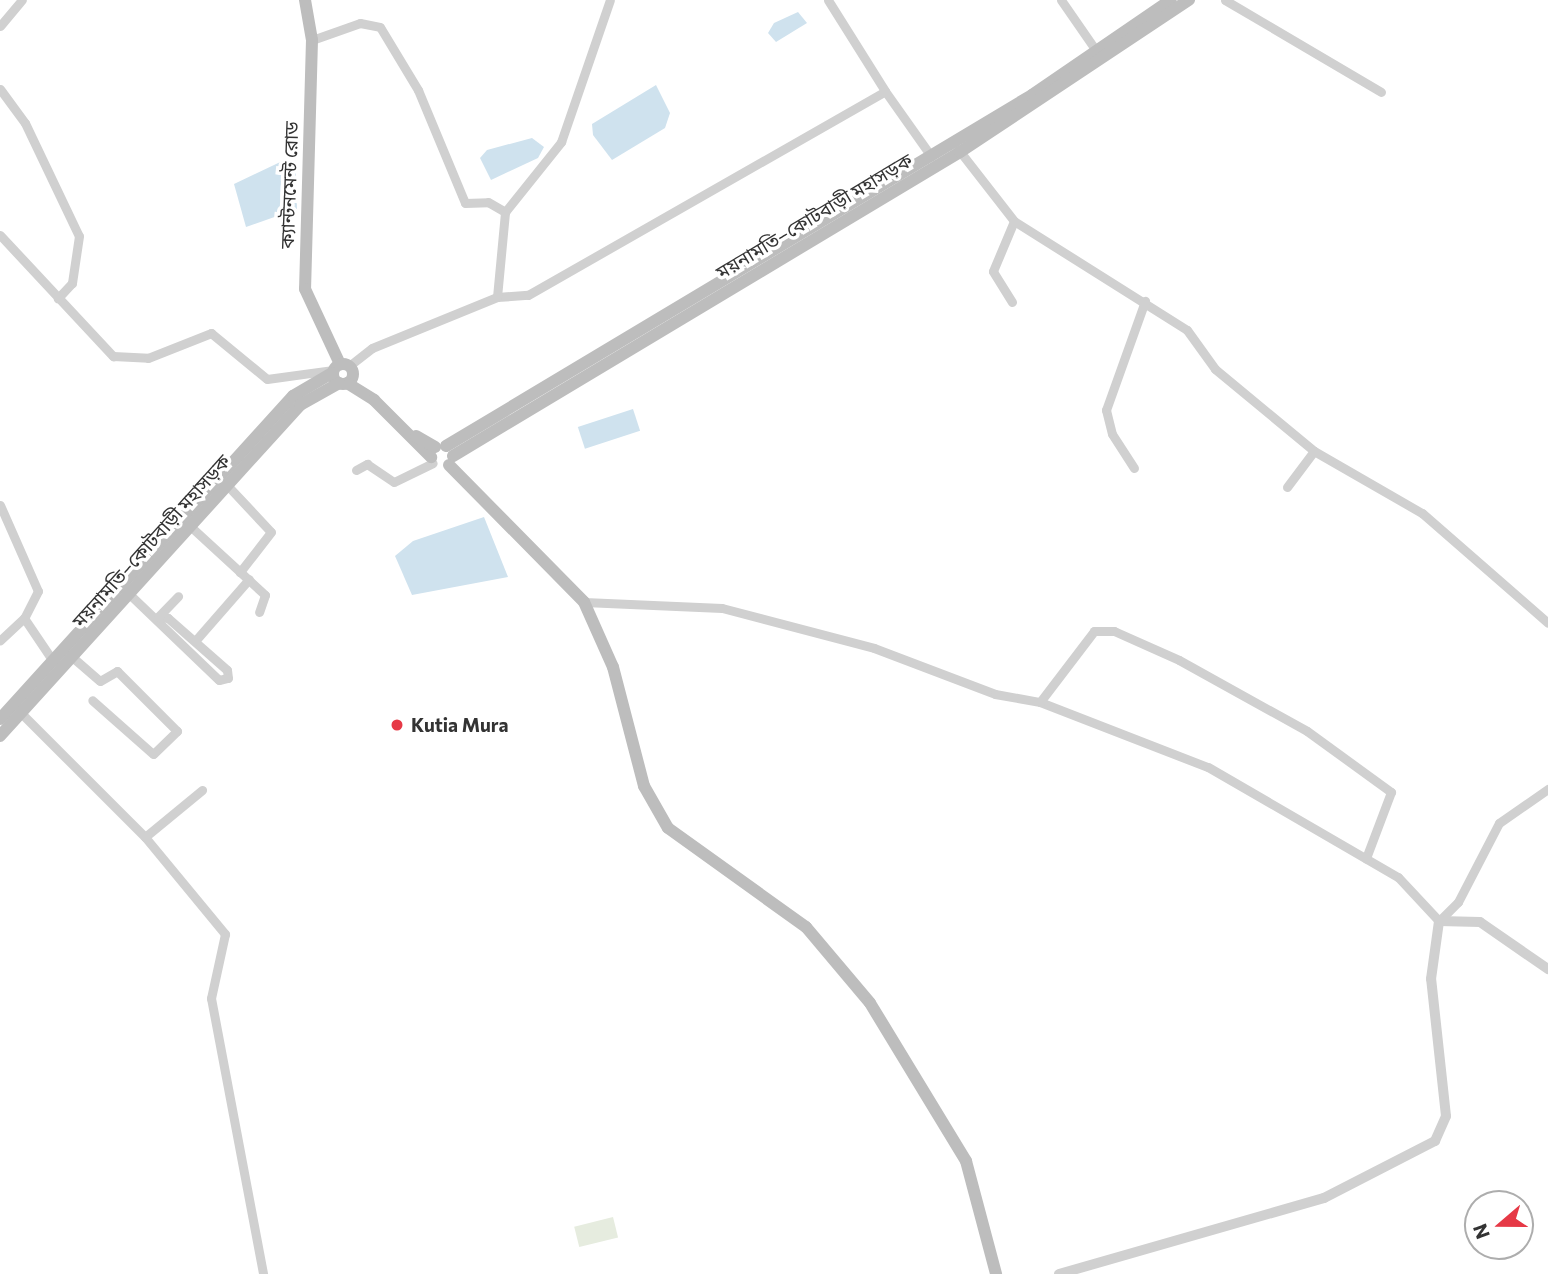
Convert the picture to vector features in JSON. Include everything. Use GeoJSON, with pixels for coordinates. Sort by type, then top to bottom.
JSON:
{"type":"FeatureCollection","features":[{"type":"Feature","properties":{"kind":"main road","name":"ক্যান্টনমেন্ট রোড"},"geometry":{"type":"LineString","coordinates":[[305,0],[312,40],[305,289],[342,374]]}},
{"type":"Feature","properties":{"kind":"main road","name":"ময়নামতি–কোটবাড়ী মহাসড়ক"},"geometry":{"type":"LineString","coordinates":[[761,264],[931,156],[957,147],[1171,0]]}},
{"type":"Feature","properties":{"kind":"main road","name":"ময়নামতি–কোটবাড়ী মহাসড়ক"},"geometry":{"type":"LineString","coordinates":[[441,455],[957,147],[1189,0]]}},
{"type":"Feature","properties":{"kind":"main road","name":"ময়নামতি–কোটবাড়ী মহাসড়ক"},"geometry":{"type":"LineString","coordinates":[[0,736],[53,661],[190,526],[300,405],[342,374]]}},
{"type":"Feature","properties":{"kind":"main road","name":"ময়নামতি–কোটবাড়ী মহাসড়ক"},"geometry":{"type":"LineString","coordinates":[[0,719],[17,709],[71,656],[124,589],[293,396],[342,374]]}},
{"type":"Feature","properties":{"kind":"main road"},"geometry":{"type":"LineString","coordinates":[[342,374],[441,455],[584,602],[613,667],[644,786],[659,815],[806,927],[870,1003],[966,1161],[996,1274]]}},
{"type":"Feature","properties":{"kind":"street"},"geometry":{"type":"LineString","coordinates":[[0,26],[22,0]]}},
{"type":"Feature","properties":{"kind":"street"},"geometry":{"type":"LineString","coordinates":[[497,298],[505,212],[561,142],[610,0]]}},
{"type":"Feature","properties":{"kind":"street"},"geometry":{"type":"LineString","coordinates":[[828,0],[885,92],[931,156]]}},
{"type":"Feature","properties":{"kind":"street"},"geometry":{"type":"LineString","coordinates":[[1061,0],[1097,52]]}},
{"type":"Feature","properties":{"kind":"street"},"geometry":{"type":"LineString","coordinates":[[1225,0],[1381,92]]}},
{"type":"Feature","properties":{"kind":"street"},"geometry":{"type":"LineString","coordinates":[[312,40],[360,23],[380,27],[418,90],[465,203],[488,202],[505,212]]}},
{"type":"Feature","properties":{"kind":"street"},"geometry":{"type":"LineString","coordinates":[[0,89],[25,123],[79,236],[72,282],[58,298]]}},
{"type":"Feature","properties":{"kind":"street"},"geometry":{"type":"LineString","coordinates":[[0,235],[113,356],[148,358],[211,333],[267,379],[342,374],[372,348],[497,298],[528,295],[885,92]]}},
{"type":"Feature","properties":{"kind":"street"},"geometry":{"type":"LineString","coordinates":[[957,147],[1014,221],[1145,301],[1187,330],[1215,369],[1314,451],[1422,513],[1548,623]]}},
{"type":"Feature","properties":{"kind":"street"},"geometry":{"type":"LineString","coordinates":[[1012,302],[992,271],[1014,221]]}},
{"type":"Feature","properties":{"kind":"street"},"geometry":{"type":"LineString","coordinates":[[1134,468],[1112,434],[1106,410],[1145,301]]}},
{"type":"Feature","properties":{"kind":"street"},"geometry":{"type":"LineString","coordinates":[[1287,487],[1314,451]]}},
{"type":"Feature","properties":{"kind":"street"},"geometry":{"type":"LineString","coordinates":[[356,470],[368,464],[394,482],[441,455]]}},
{"type":"Feature","properties":{"kind":"street"},"geometry":{"type":"LineString","coordinates":[[228,485],[271,532],[240,572]]}},
{"type":"Feature","properties":{"kind":"street"},"geometry":{"type":"LineString","coordinates":[[0,505],[37,578],[24,618],[0,640]]}},
{"type":"Feature","properties":{"kind":"street"},"geometry":{"type":"LineString","coordinates":[[190,526],[268,598],[260,612]]}},
{"type":"Feature","properties":{"kind":"street"},"geometry":{"type":"LineString","coordinates":[[195,641],[248,579]]}},
{"type":"Feature","properties":{"kind":"street"},"geometry":{"type":"LineString","coordinates":[[124,589],[158,617],[219,680],[228,678],[227,670],[195,641],[158,617]]}},
{"type":"Feature","properties":{"kind":"street"},"geometry":{"type":"LineString","coordinates":[[158,617],[178,596]]}},
{"type":"Feature","properties":{"kind":"street"},"geometry":{"type":"LineString","coordinates":[[584,602],[722,608],[874,648],[995,694],[1040,702],[1208,767],[1398,877],[1439,921],[1480,922],[1548,970]]}},
{"type":"Feature","properties":{"kind":"street"},"geometry":{"type":"LineString","coordinates":[[24,618],[53,661]]}},
{"type":"Feature","properties":{"kind":"street"},"geometry":{"type":"LineString","coordinates":[[1040,702],[1094,631],[1114,631],[1179,660],[1307,731],[1391,792],[1366,858]]}},
{"type":"Feature","properties":{"kind":"street"},"geometry":{"type":"LineString","coordinates":[[71,656],[100,681],[117,671],[177,731],[153,754],[93,700]]}},
{"type":"Feature","properties":{"kind":"street"},"geometry":{"type":"LineString","coordinates":[[17,709],[145,838],[225,934],[211,998],[263,1274]]}},
{"type":"Feature","properties":{"kind":"street"},"geometry":{"type":"LineString","coordinates":[[1059,1274],[1324,1198],[1435,1141],[1446,1116],[1431,979],[1439,921],[1458,902],[1499,823],[1548,789]]}},
{"type":"Feature","properties":{"kind":"street"},"geometry":{"type":"LineString","coordinates":[[145,838],[202,790]]}},
{"type":"Feature","properties":{"kind":"shaded area"},"geometry":{"type":"Polygon","coordinates":[[[613,1217],[618,1237],[579,1247],[574,1227],[613,1217]]]}},
{"type":"Feature","properties":{"kind":"water"},"geometry":{"type":"Polygon","coordinates":[[[798,12],[807,23],[776,42],[768,33],[774,23],[798,12]]]}},
{"type":"Feature","properties":{"kind":"water"},"geometry":{"type":"Polygon","coordinates":[[[656,85],[670,113],[665,128],[612,160],[593,135],[592,124],[656,85]]]}},
{"type":"Feature","properties":{"kind":"water"},"geometry":{"type":"Polygon","coordinates":[[[532,138],[544,147],[538,158],[491,180],[480,158],[487,150],[532,138]]]}},
{"type":"Feature","properties":{"kind":"water"},"geometry":{"type":"Polygon","coordinates":[[[295,155],[297,209],[246,227],[234,184],[295,155]]]}},
{"type":"Feature","properties":{"kind":"water"},"geometry":{"type":"Polygon","coordinates":[[[633,409],[640,431],[585,449],[578,427],[633,409]]]}},
{"type":"Feature","properties":{"kind":"water"},"geometry":{"type":"Polygon","coordinates":[[[484,517],[508,577],[412,595],[395,556],[413,541],[484,517]]]}},
{"type":"Feature","properties":{"kind":"place","name":"Kutia Mura"},"geometry":{"type":"Point","coordinates":[397,725]}}]}
